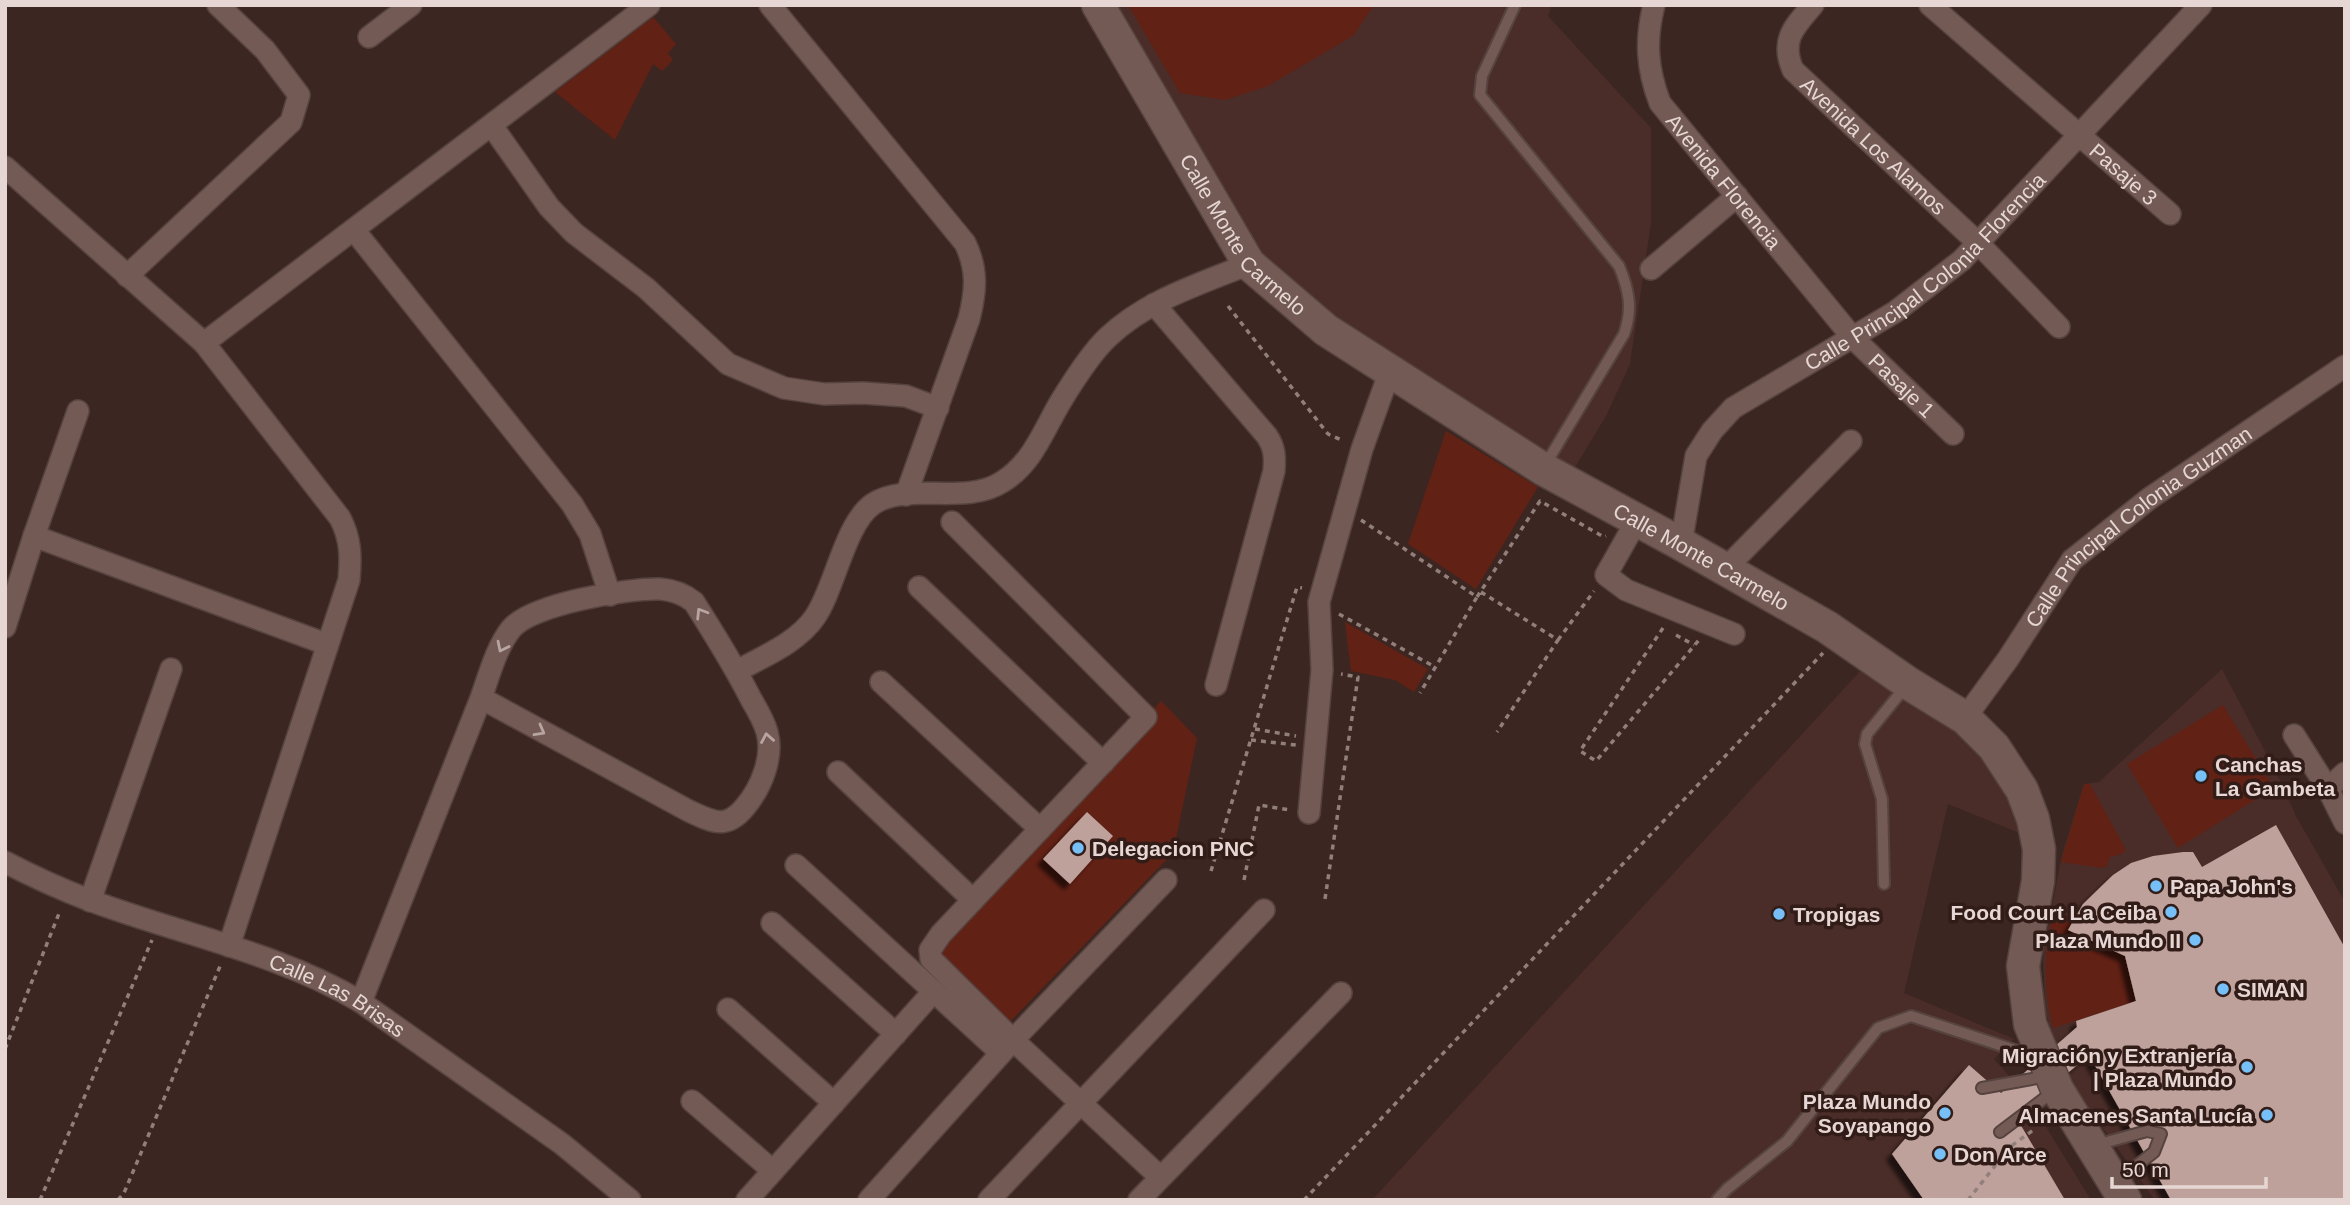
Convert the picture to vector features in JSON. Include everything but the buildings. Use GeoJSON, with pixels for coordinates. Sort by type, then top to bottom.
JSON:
{"type":"FeatureCollection","features":[{"type":"Feature","properties":{"kind":"street"},"geometry":{"type":"LineString","coordinates":[[127,276],[291,122],[299,95],[265,50],[218,5]]}},
{"type":"Feature","properties":{"kind":"street"},"geometry":{"type":"LineString","coordinates":[[369,37],[411,5]]}},
{"type":"Feature","properties":{"kind":"street"},"geometry":{"type":"LineString","coordinates":[[204,343],[649,5]]}},
{"type":"Feature","properties":{"kind":"street"},"geometry":{"type":"LineString","coordinates":[[770,5],[965,243],[972,257],[976,277],[975,295],[906,495]]}},
{"type":"Feature","properties":{"kind":"street","name":"Calle Monte Carmelo"},"geometry":{"type":"LineString","coordinates":[[1097,5],[1249,264],[1326,330],[1633,527],[1681,544],[1839,636],[1965,718],[1994,747],[2022,790],[2033,819],[2039,849],[2038,881],[2023,966],[2030,1024],[2050,1074],[2120,1191]]}},
{"type":"Feature","properties":{"kind":"street","name":"Avenida Florencia"},"geometry":{"type":"LineString","coordinates":[[1654,5],[1648,29],[1647,57],[1660,103],[1853,338]]}},
{"type":"Feature","properties":{"kind":"street","name":"Avenida Los Alamos"},"geometry":{"type":"LineString","coordinates":[[1813,5],[1792,31],[1787,45],[1788,59],[1793,70],[1978,243],[2059,327]]}},
{"type":"Feature","properties":{"kind":"street"},"geometry":{"type":"LineString","coordinates":[[1930,5],[2079,135]]}},
{"type":"Feature","properties":{"kind":"street","name":"Calle Principal Colonia Florencia"},"geometry":{"type":"LineString","coordinates":[[1681,544],[1696,456],[1712,431],[1734,408],[1895,313],[1962,260],[2193,8]]}},
{"type":"Feature","properties":{"kind":"street"},"geometry":{"type":"LineString","coordinates":[[492,126],[549,207],[574,233],[646,288],[728,364],[784,387],[824,394],[906,396],[938,408]]}},
{"type":"Feature","properties":{"kind":"street","name":"Pasaje 3"},"geometry":{"type":"LineString","coordinates":[[2079,135],[2170,214]]}},
{"type":"Feature","properties":{"kind":"street"},"geometry":{"type":"LineString","coordinates":[[5,167],[204,343],[340,518],[347,531],[351,559],[349,580],[229,946]]}},
{"type":"Feature","properties":{"kind":"street"},"geometry":{"type":"LineString","coordinates":[[1651,269],[1737,196]]}},
{"type":"Feature","properties":{"kind":"street"},"geometry":{"type":"LineString","coordinates":[[354,230],[572,504],[590,534],[610,595]]}},
{"type":"Feature","properties":{"kind":"street"},"geometry":{"type":"LineString","coordinates":[[737,671],[797,637],[807,627],[825,599],[861,516],[873,505],[890,497],[982,490],[1000,484],[1021,469],[1039,443],[1061,401],[1107,338],[1154,304],[1249,264]]}},
{"type":"Feature","properties":{"kind":"street"},"geometry":{"type":"LineString","coordinates":[[1154,304],[1266,436],[1273,446],[1275,457],[1274,471],[1216,685]]}},
{"type":"Feature","properties":{"kind":"street","name":"Pasaje 1"},"geometry":{"type":"LineString","coordinates":[[1853,338],[1953,434]]}},
{"type":"Feature","properties":{"kind":"street","name":"Calle Principal Colonia Guzman"},"geometry":{"type":"LineString","coordinates":[[1965,718],[2008,659],[2072,560],[2150,498],[2345,366]]}},
{"type":"Feature","properties":{"kind":"street"},"geometry":{"type":"LineString","coordinates":[[1309,813],[1322,670],[1319,602],[1362,449],[1390,371]]}},
{"type":"Feature","properties":{"kind":"street"},"geometry":{"type":"LineString","coordinates":[[5,627],[78,411]]}},
{"type":"Feature","properties":{"kind":"street"},"geometry":{"type":"LineString","coordinates":[[1725,569],[1851,441]]}},
{"type":"Feature","properties":{"kind":"street"},"geometry":{"type":"LineString","coordinates":[[952,522],[1146,717],[934,942],[930,950],[931,958],[1007,1046]]}},
{"type":"Feature","properties":{"kind":"street"},"geometry":{"type":"LineString","coordinates":[[1633,527],[1606,575],[1626,590],[1734,634]]}},
{"type":"Feature","properties":{"kind":"street"},"geometry":{"type":"LineString","coordinates":[[34,536],[326,644]]}},
{"type":"Feature","properties":{"kind":"street"},"geometry":{"type":"LineString","coordinates":[[919,587],[1103,763]]}},
{"type":"Feature","properties":{"kind":"street"},"geometry":{"type":"LineString","coordinates":[[361,1002],[481,698],[505,639],[520,621],[554,606],[610,595],[658,589],[686,595],[694,602],[737,671],[767,733],[767,764],[749,802],[739,815],[718,823],[689,811],[481,698]]}},
{"type":"Feature","properties":{"kind":"street"},"geometry":{"type":"LineString","coordinates":[[90,901],[171,669]]}},
{"type":"Feature","properties":{"kind":"street"},"geometry":{"type":"LineString","coordinates":[[881,682],[1040,829]]}},
{"type":"Feature","properties":{"kind":"street"},"geometry":{"type":"LineString","coordinates":[[2294,735],[2328,789],[2345,823]]}},
{"type":"Feature","properties":{"kind":"street"},"geometry":{"type":"LineString","coordinates":[[838,772],[973,900]]}},
{"type":"Feature","properties":{"kind":"street"},"geometry":{"type":"LineString","coordinates":[[2328,789],[2345,773]]}},
{"type":"Feature","properties":{"kind":"street","name":"Calle Las Brisas"},"geometry":{"type":"LineString","coordinates":[[5,862],[90,901],[159,922],[315,978],[361,1002],[562,1144],[630,1200]]}},
{"type":"Feature","properties":{"kind":"street"},"geometry":{"type":"LineString","coordinates":[[796,865],[934,991],[1079,1102],[1160,1177]]}},
{"type":"Feature","properties":{"kind":"street"},"geometry":{"type":"LineString","coordinates":[[869,1200],[1007,1046],[1166,880]]}},
{"type":"Feature","properties":{"kind":"street"},"geometry":{"type":"LineString","coordinates":[[989,1200],[1079,1102],[1264,910]]}},
{"type":"Feature","properties":{"kind":"street"},"geometry":{"type":"LineString","coordinates":[[772,923],[896,1034]]}},
{"type":"Feature","properties":{"kind":"street"},"geometry":{"type":"LineString","coordinates":[[747,1200],[934,991]]}},
{"type":"Feature","properties":{"kind":"street"},"geometry":{"type":"LineString","coordinates":[[1139,1200],[1341,992]]}},
{"type":"Feature","properties":{"kind":"street"},"geometry":{"type":"LineString","coordinates":[[728,1009],[834,1103]]}},
{"type":"Feature","properties":{"kind":"street"},"geometry":{"type":"LineString","coordinates":[[692,1101],[773,1171]]}},
{"type":"Feature","properties":{"kind":"lane"},"geometry":{"type":"LineString","coordinates":[[1515,5],[1482,76],[1480,95],[1619,266],[1630,300],[1629,320],[1624,334],[1543,469]]}},
{"type":"Feature","properties":{"kind":"lane"},"geometry":{"type":"LineString","coordinates":[[1884,884],[1882,799],[1865,744],[1867,734],[1908,683]]}},
{"type":"Feature","properties":{"kind":"lane"},"geometry":{"type":"LineString","coordinates":[[1717,1200],[1787,1141],[1878,1028],[1912,1016],[2050,1074]]}},
{"type":"Feature","properties":{"kind":"lane"},"geometry":{"type":"LineString","coordinates":[[1982,1088],[2050,1074]]}},
{"type":"Feature","properties":{"kind":"lane"},"geometry":{"type":"LineString","coordinates":[[2000,1132],[2050,1074]]}},
{"type":"Feature","properties":{"kind":"lane"},"geometry":{"type":"LineString","coordinates":[[2093,1146],[2147,1131],[2161,1134],[2154,1152],[2120,1191]]}},
{"type":"Feature","properties":{"kind":"path"},"geometry":{"type":"LineString","coordinates":[[1228,306],[1328,434],[1362,449]]}},
{"type":"Feature","properties":{"kind":"path"},"geometry":{"type":"LineString","coordinates":[[1420,693],[1477,597],[1540,501],[1604,537],[1618,528],[1633,527]]}},
{"type":"Feature","properties":{"kind":"path"},"geometry":{"type":"LineString","coordinates":[[1345,510],[1477,597]]}},
{"type":"Feature","properties":{"kind":"path"},"geometry":{"type":"LineString","coordinates":[[1497,732],[1558,640],[1606,575]]}},
{"type":"Feature","properties":{"kind":"path"},"geometry":{"type":"LineString","coordinates":[[1481,592],[1558,640]]}},
{"type":"Feature","properties":{"kind":"path"},"geometry":{"type":"LineString","coordinates":[[1211,871],[1294,597]]}},
{"type":"Feature","properties":{"kind":"path"},"geometry":{"type":"LineString","coordinates":[[1319,602],[1435,667]]}},
{"type":"Feature","properties":{"kind":"path"},"geometry":{"type":"LineString","coordinates":[[1663,628],[1580,751],[1596,761],[1711,625]]}},
{"type":"Feature","properties":{"kind":"path"},"geometry":{"type":"LineString","coordinates":[[1304,1200],[1839,636]]}},
{"type":"Feature","properties":{"kind":"path"},"geometry":{"type":"LineString","coordinates":[[1322,670],[1357,677],[1325,899]]}},
{"type":"Feature","properties":{"kind":"path"},"geometry":{"type":"LineString","coordinates":[[1251,740],[1296,746],[1299,740],[1297,736],[1254,729]]}},
{"type":"Feature","properties":{"kind":"path"},"geometry":{"type":"LineString","coordinates":[[1244,880],[1259,805],[1337,817]]}},
{"type":"Feature","properties":{"kind":"path"},"geometry":{"type":"LineString","coordinates":[[5,1048],[68,892]]}},
{"type":"Feature","properties":{"kind":"path"},"geometry":{"type":"LineString","coordinates":[[40,1200],[159,922]]}},
{"type":"Feature","properties":{"kind":"path"},"geometry":{"type":"LineString","coordinates":[[118,1200],[124,1193],[229,946]]}},
{"type":"Feature","properties":{"kind":"path"},"geometry":{"type":"LineString","coordinates":[[1968,1200],[2010,1147],[2036,1128]]}},
{"type":"Feature","properties":{"kind":"shaded area"},"geometry":{"type":"Polygon","coordinates":[[[1098,5],[1552,5],[1548,16],[1651,128],[1651,223],[1630,364],[1606,416],[1566,482],[1249,264],[1098,5]]]}},
{"type":"Feature","properties":{"kind":"shaded area"},"geometry":{"type":"Polygon","coordinates":[[[1128,5],[1374,5],[1353,36],[1268,86],[1225,100],[1180,93],[1128,5]]]}},
{"type":"Feature","properties":{"kind":"shaded area"},"geometry":{"type":"Polygon","coordinates":[[[653,17],[676,44],[668,53],[673,60],[662,71],[653,64],[615,140],[555,92],[653,17]]]}},
{"type":"Feature","properties":{"kind":"shaded area"},"geometry":{"type":"Polygon","coordinates":[[[1446,431],[1538,487],[1476,589],[1408,544],[1446,431]]]}},
{"type":"Feature","properties":{"kind":"shaded area"},"geometry":{"type":"Polygon","coordinates":[[[1345,622],[1428,669],[1414,692],[1395,680],[1351,671],[1345,622]]]}},
{"type":"Feature","properties":{"kind":"shaded area","name":"Tropigas"},"geometry":{"type":"Polygon","coordinates":[[[1865,666],[1961,726],[2005,784],[2022,834],[1948,804],[1904,993],[2014,1039],[1994,1059],[2027,1096],[2091,1200],[1372,1200],[1865,666]]]}},
{"type":"Feature","properties":{"kind":"shaded area","name":"Plaza Mundo II"},"geometry":{"type":"Polygon","coordinates":[[[2222,669],[2296,816],[2345,902],[2345,1200],[2155,1200],[2084,1102],[2057,1054],[2045,1008],[2043,953],[2062,855],[2084,784],[2099,782],[2222,669]]]}},
{"type":"Feature","properties":{"kind":"shaded area"},"geometry":{"type":"Polygon","coordinates":[[[1161,701],[1197,738],[1173,853],[1003,1029],[937,966],[944,931],[1161,701]]]}},
{"type":"Feature","properties":{"kind":"shaded area","name":"Canchas La Gambeta"},"geometry":{"type":"Polygon","coordinates":[[[2223,705],[2274,788],[2178,848],[2127,764],[2223,705]]]}},
{"type":"Feature","properties":{"kind":"shaded area"},"geometry":{"type":"Polygon","coordinates":[[[2084,784],[2090,784],[2126,850],[2110,857],[2107,866],[2101,868],[2061,862],[2084,784]]]}},
{"type":"Feature","properties":{"kind":"shaded area"},"geometry":{"type":"Polygon","coordinates":[[[2053,912],[2075,917],[2068,930],[2125,956],[2136,1001],[2053,1028],[2046,970],[2053,912]]]}},
{"type":"Feature","properties":{"kind":"place","name":"Canchas La Gambeta"},"geometry":{"type":"Point","coordinates":[2201,776]}},
{"type":"Feature","properties":{"kind":"place","name":"Delegacion PNC"},"geometry":{"type":"Point","coordinates":[1078,848]}},
{"type":"Feature","properties":{"kind":"place","name":"Papa John's"},"geometry":{"type":"Point","coordinates":[2156,886]}},
{"type":"Feature","properties":{"kind":"place","name":"Food Court La Ceiba"},"geometry":{"type":"Point","coordinates":[2171,912]}},
{"type":"Feature","properties":{"kind":"place","name":"Tropigas"},"geometry":{"type":"Point","coordinates":[1779,914]}},
{"type":"Feature","properties":{"kind":"place","name":"Plaza Mundo II"},"geometry":{"type":"Point","coordinates":[2195,940]}},
{"type":"Feature","properties":{"kind":"place","name":"SIMAN"},"geometry":{"type":"Point","coordinates":[2223,989]}},
{"type":"Feature","properties":{"kind":"place","name":"Migración y Extranjería | Plaza Mundo"},"geometry":{"type":"Point","coordinates":[2247,1067]}},
{"type":"Feature","properties":{"kind":"place","name":"Plaza Mundo Soyapango"},"geometry":{"type":"Point","coordinates":[1945,1113]}},
{"type":"Feature","properties":{"kind":"place","name":"Almacenes Santa Lucía"},"geometry":{"type":"Point","coordinates":[2267,1115]}},
{"type":"Feature","properties":{"kind":"place","name":"Don Arce"},"geometry":{"type":"Point","coordinates":[1940,1154]}}]}
